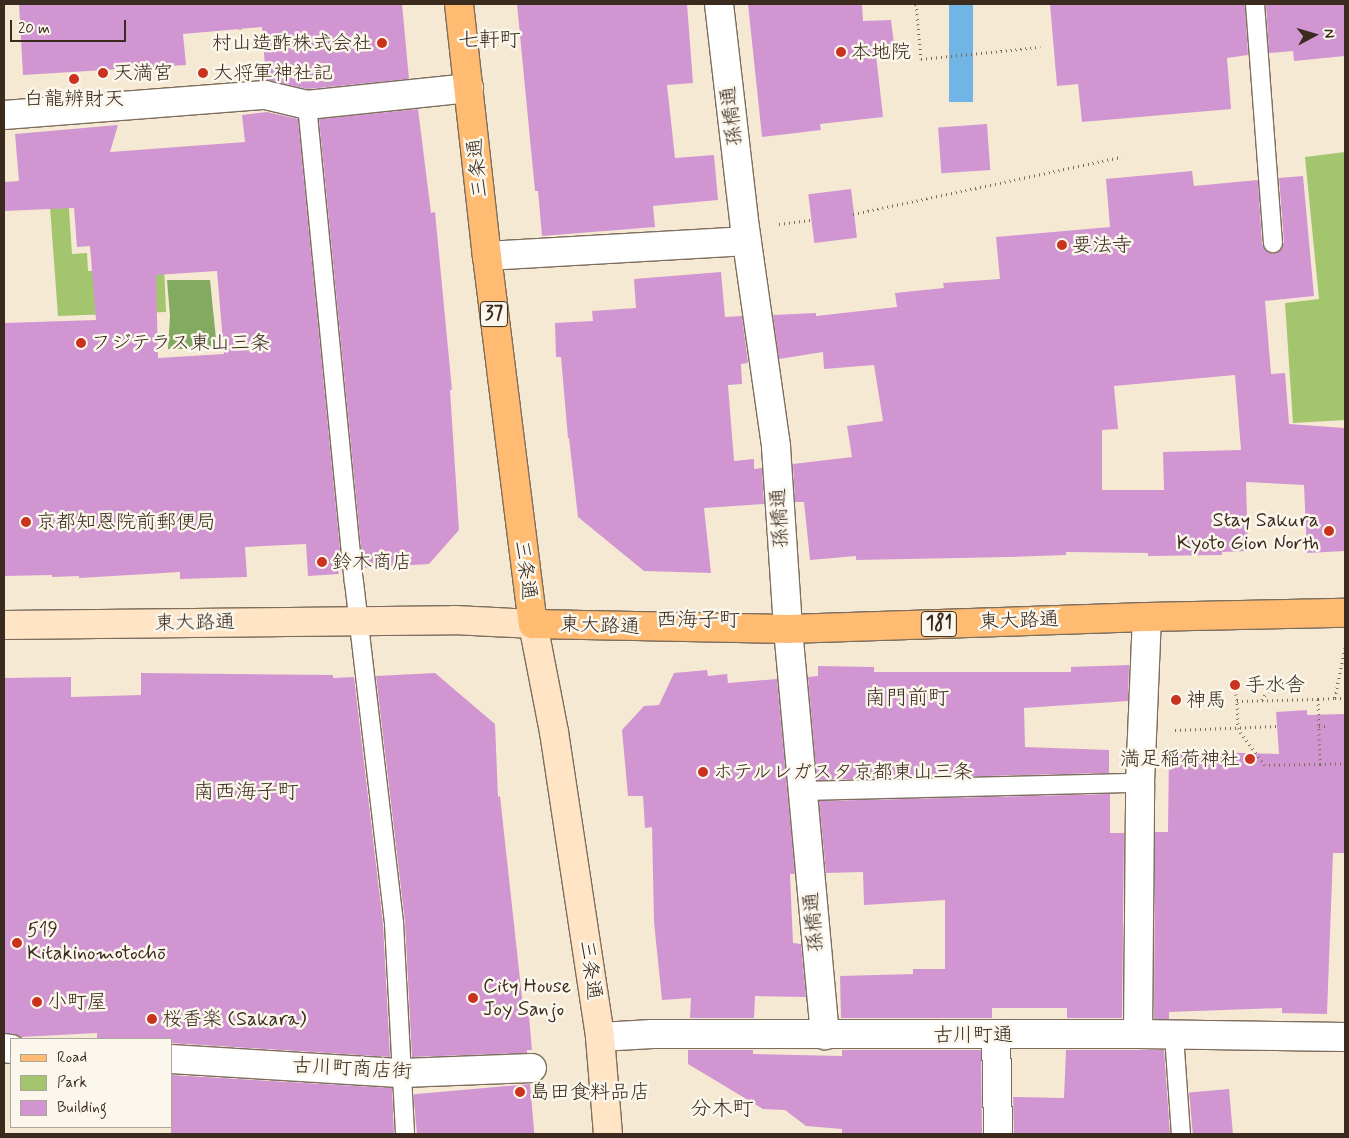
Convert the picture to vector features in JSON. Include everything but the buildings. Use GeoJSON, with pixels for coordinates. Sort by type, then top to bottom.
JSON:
{"type":"FeatureCollection","features":[{"type":"Feature","properties":{"kind":"main road","name":"三条通"},"geometry":{"type":"LineString","coordinates":[[459,4],[487,256],[533,624],[554,732],[600,1037],[608,1134]]}},
{"type":"Feature","properties":{"kind":"main road","name":"東大路通"},"geometry":{"type":"LineString","coordinates":[[4,625],[454,620],[533,624],[788,629],[1147,617],[1345,613]]}},
{"type":"Feature","properties":{"kind":"street","name":"孫橋通"},"geometry":{"type":"LineString","coordinates":[[719,4],[747,241],[776,447],[788,629],[825,1035]]}},
{"type":"Feature","properties":{"kind":"street"},"geometry":{"type":"LineString","coordinates":[[4,115],[265,95],[307,105],[469,88]]}},
{"type":"Feature","properties":{"kind":"street"},"geometry":{"type":"LineString","coordinates":[[487,256],[747,241]]}},
{"type":"Feature","properties":{"kind":"street"},"geometry":{"type":"LineString","coordinates":[[1138,1034],[1140,784],[1147,617]]}},
{"type":"Feature","properties":{"kind":"street","name":"古川町通"},"geometry":{"type":"LineString","coordinates":[[600,1037],[652,1034],[1174,1034],[1345,1037]]}},
{"type":"Feature","properties":{"kind":"street"},"geometry":{"type":"LineString","coordinates":[[996,1035],[998,1134]]}},
{"type":"Feature","properties":{"kind":"street","name":"古川町商店街"},"geometry":{"type":"LineString","coordinates":[[172,1059],[403,1073],[532,1068]]}},
{"type":"Feature","properties":{"kind":"lane"},"geometry":{"type":"LineString","coordinates":[[1255,4],[1273,244]]}},
{"type":"Feature","properties":{"kind":"lane"},"geometry":{"type":"LineString","coordinates":[[307,105],[358,621],[394,923],[405,1134]]}},
{"type":"Feature","properties":{"kind":"lane"},"geometry":{"type":"LineString","coordinates":[[802,791],[1140,784]]}},
{"type":"Feature","properties":{"kind":"lane"},"geometry":{"type":"LineString","coordinates":[[1174,1034],[1181,1134]]}},
{"type":"Feature","properties":{"kind":"path"},"geometry":{"type":"LineString","coordinates":[[916,4],[921,59],[1040,47]]}},
{"type":"Feature","properties":{"kind":"path"},"geometry":{"type":"LineString","coordinates":[[240,29],[240,34]]}},
{"type":"Feature","properties":{"kind":"path"},"geometry":{"type":"LineString","coordinates":[[853,214],[1122,157]]}},
{"type":"Feature","properties":{"kind":"path"},"geometry":{"type":"LineString","coordinates":[[1335,698],[1345,646]]}},
{"type":"Feature","properties":{"kind":"path"},"geometry":{"type":"LineString","coordinates":[[1262,700],[1272,684],[1306,682]]}},
{"type":"Feature","properties":{"kind":"path"},"geometry":{"type":"LineString","coordinates":[[1236,694],[1238,728],[1265,765],[1345,763]]}},
{"type":"Feature","properties":{"kind":"path"},"geometry":{"type":"LineString","coordinates":[[1237,701],[1345,698]]}},
{"type":"Feature","properties":{"kind":"path"},"geometry":{"type":"LineString","coordinates":[[1318,699],[1320,764]]}},
{"type":"Feature","properties":{"kind":"path"},"geometry":{"type":"LineString","coordinates":[[1142,731],[1277,726]]}},
{"type":"Feature","properties":{"kind":"path"},"geometry":{"type":"LineString","coordinates":[[1320,726],[1327,726]]}},
{"type":"Feature","properties":{"kind":"green space"},"geometry":{"type":"Polygon","coordinates":[[[64,136],[72,254],[87,253],[88,271],[164,265],[166,312],[58,316],[45,138],[64,136]]]}},
{"type":"Feature","properties":{"kind":"green space"},"geometry":{"type":"Polygon","coordinates":[[[1345,152],[1345,420],[1293,423],[1285,303],[1319,299],[1305,157],[1345,152]]]}},
{"type":"Feature","properties":{"kind":"green space"},"geometry":{"type":"Polygon","coordinates":[[[167,280],[210,280],[217,349],[168,349],[170,316],[167,280]]]}},
{"type":"Feature","properties":{"kind":"water"},"geometry":{"type":"Polygon","coordinates":[[[949,4],[973,4],[973,102],[949,102],[949,4]]]}},
{"type":"Feature","properties":{"kind":"place","name":"村山造酢株式会社"},"geometry":{"type":"Point","coordinates":[382,43]}},
{"type":"Feature","properties":{"kind":"place","name":"本地院"},"geometry":{"type":"Point","coordinates":[841,52]}},
{"type":"Feature","properties":{"kind":"place","name":"天満宮"},"geometry":{"type":"Point","coordinates":[103,73]}},
{"type":"Feature","properties":{"kind":"place","name":"大将軍神社記"},"geometry":{"type":"Point","coordinates":[203,73]}},
{"type":"Feature","properties":{"kind":"place","name":"白龍辨財天"},"geometry":{"type":"Point","coordinates":[74,79]}},
{"type":"Feature","properties":{"kind":"place","name":"要法寺"},"geometry":{"type":"Point","coordinates":[1062,245]}},
{"type":"Feature","properties":{"kind":"place","name":"フジテラス東山三条"},"geometry":{"type":"Point","coordinates":[81,343]}},
{"type":"Feature","properties":{"kind":"place","name":"京都知恩院前郵便局"},"geometry":{"type":"Point","coordinates":[26,522]}},
{"type":"Feature","properties":{"kind":"place","name":"Stay Sakura Kyoto Gion North"},"geometry":{"type":"Point","coordinates":[1329,531]}},
{"type":"Feature","properties":{"kind":"place","name":"鈴木商店"},"geometry":{"type":"Point","coordinates":[322,562]}},
{"type":"Feature","properties":{"kind":"place","name":"手水舎"},"geometry":{"type":"Point","coordinates":[1235,685]}},
{"type":"Feature","properties":{"kind":"place","name":"神馬"},"geometry":{"type":"Point","coordinates":[1176,700]}},
{"type":"Feature","properties":{"kind":"place","name":"満足稲荷神社"},"geometry":{"type":"Point","coordinates":[1250,759]}},
{"type":"Feature","properties":{"kind":"place","name":"ホテルレガスタ京都東山三条"},"geometry":{"type":"Point","coordinates":[703,772]}},
{"type":"Feature","properties":{"kind":"place","name":"519 Kitakinomotochō"},"geometry":{"type":"Point","coordinates":[17,943]}},
{"type":"Feature","properties":{"kind":"place","name":"City House Joy Sanjo"},"geometry":{"type":"Point","coordinates":[473,998]}},
{"type":"Feature","properties":{"kind":"place","name":"小町屋"},"geometry":{"type":"Point","coordinates":[37,1002]}},
{"type":"Feature","properties":{"kind":"place","name":"桜香楽 (Sakara)"},"geometry":{"type":"Point","coordinates":[152,1019]}},
{"type":"Feature","properties":{"kind":"place","name":"島田食料品店"},"geometry":{"type":"Point","coordinates":[520,1092]}},
{"type":"Feature","properties":{"kind":"district","name":"七軒町"},"geometry":{"type":"Point","coordinates":[489,40]}},
{"type":"Feature","properties":{"kind":"district","name":"西海子町"},"geometry":{"type":"Point","coordinates":[698,620]}},
{"type":"Feature","properties":{"kind":"district","name":"南門前町"},"geometry":{"type":"Point","coordinates":[907,698]}},
{"type":"Feature","properties":{"kind":"district","name":"南西海子町"},"geometry":{"type":"Point","coordinates":[246,792]}},
{"type":"Feature","properties":{"kind":"district","name":"分木町"},"geometry":{"type":"Point","coordinates":[722,1109]}}]}
